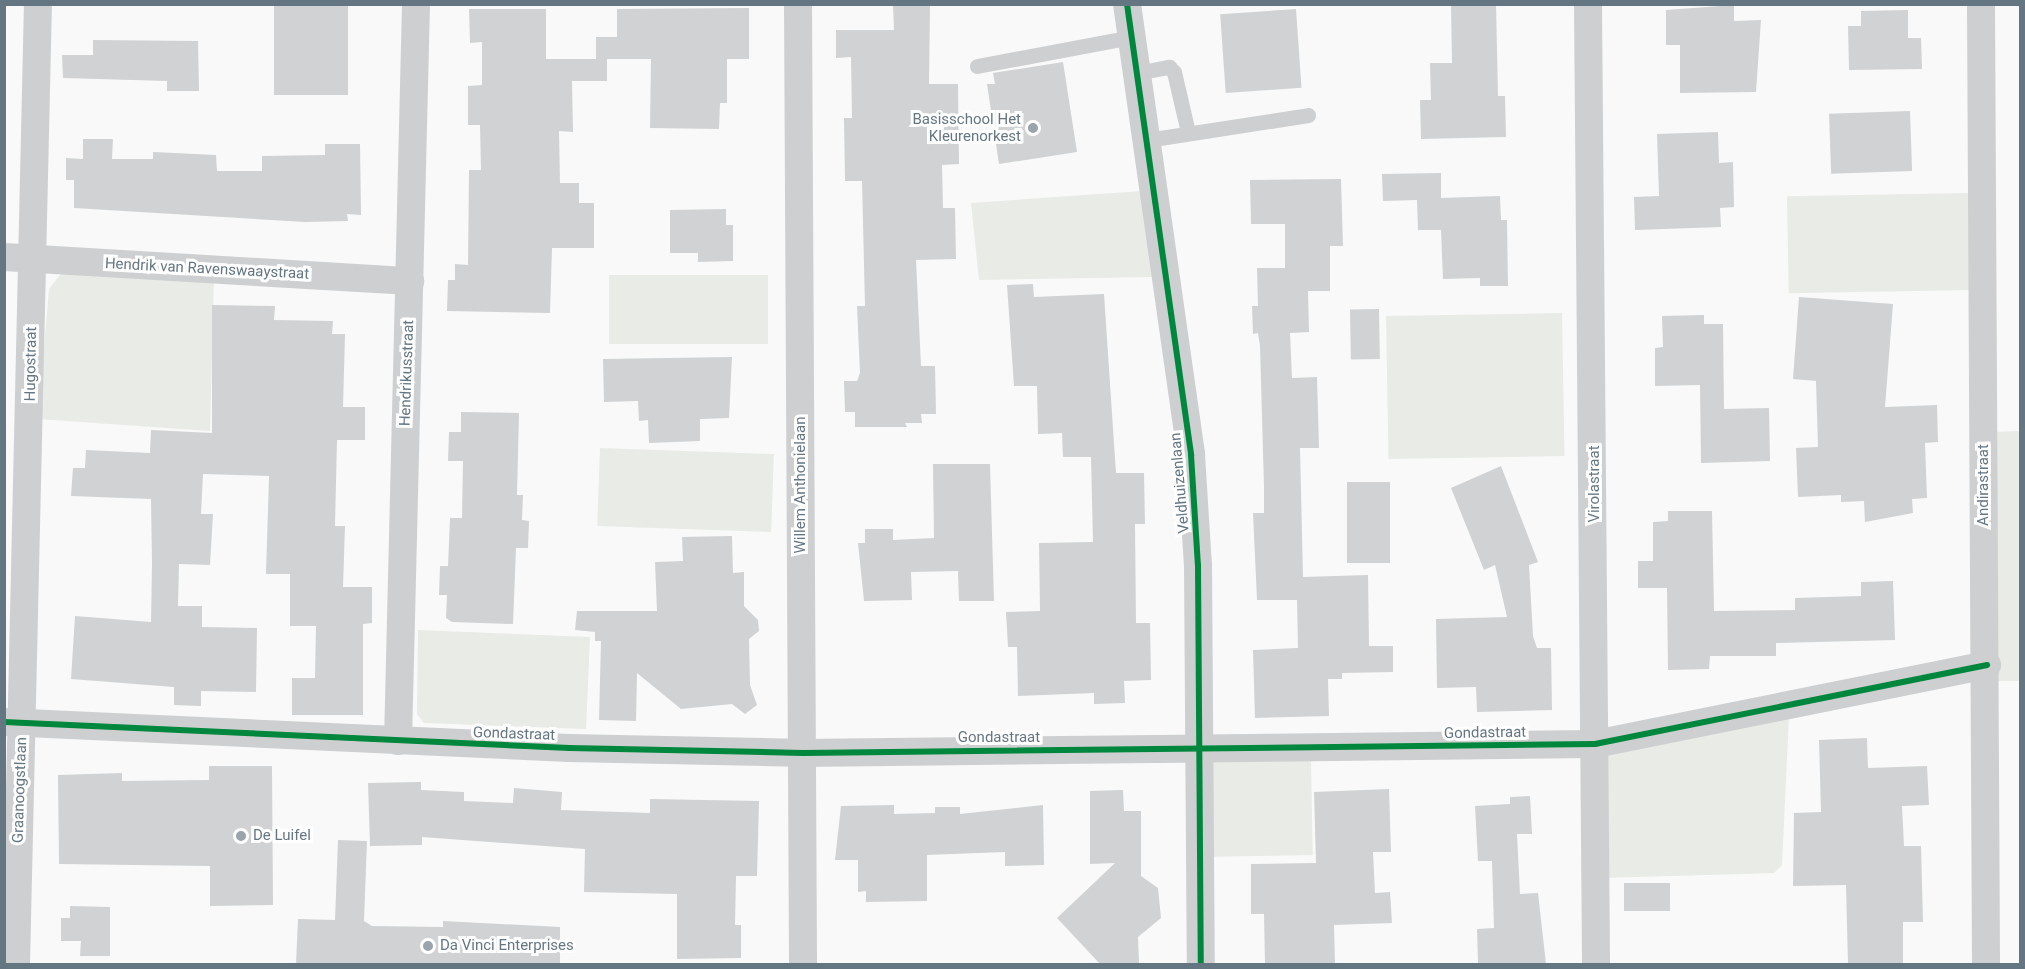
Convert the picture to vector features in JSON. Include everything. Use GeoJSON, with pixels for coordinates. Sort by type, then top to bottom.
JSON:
{"type":"FeatureCollection","features":[{"type":"Feature","properties":{"kind":"street","name":"Hugostraat"},"geometry":{"type":"LineString","coordinates":[[13,723],[33,259],[38,4]]}},
{"type":"Feature","properties":{"kind":"street","name":"Hendrikusstraat"},"geometry":{"type":"LineString","coordinates":[[398,741],[416,4]]}},
{"type":"Feature","properties":{"kind":"street","name":"Willem Anthonielaan"},"geometry":{"type":"LineString","coordinates":[[798,4],[803,964]]}},
{"type":"Feature","properties":{"kind":"street","name":"Veldhuizenlaan"},"geometry":{"type":"LineString","coordinates":[[1127,4],[1191,455],[1200,749],[1201,964]]}},
{"type":"Feature","properties":{"kind":"street","name":"Virolastraat"},"geometry":{"type":"LineString","coordinates":[[1588,4],[1596,964]]}},
{"type":"Feature","properties":{"kind":"street","name":"Andirastraat"},"geometry":{"type":"LineString","coordinates":[[1981,4],[1987,665],[1986,964]]}},
{"type":"Feature","properties":{"kind":"street","name":"Hendrik van Ravenswaaystraat"},"geometry":{"type":"LineString","coordinates":[[4,257],[410,281]]}},
{"type":"Feature","properties":{"kind":"street","name":"Gondastraat"},"geometry":{"type":"LineString","coordinates":[[13,723],[398,741],[803,753],[1595,744],[1987,665]]}},
{"type":"Feature","properties":{"kind":"street","name":"Graanoogstlaan"},"geometry":{"type":"LineString","coordinates":[[13,723],[16,964]]}},
{"type":"Feature","properties":{"kind":"lane"},"geometry":{"type":"LineString","coordinates":[[977,66],[1132,37]]}},
{"type":"Feature","properties":{"kind":"lane"},"geometry":{"type":"LineString","coordinates":[[1137,74],[1169,68],[1174,72],[1188,132]]}},
{"type":"Feature","properties":{"kind":"lane"},"geometry":{"type":"LineString","coordinates":[[1147,140],[1308,114]]}},
{"type":"Feature","properties":{"kind":"shaded area"},"geometry":{"type":"Polygon","coordinates":[[[1142,191],[1154,277],[979,280],[971,203],[1142,191]]]}},
{"type":"Feature","properties":{"kind":"shaded area"},"geometry":{"type":"Polygon","coordinates":[[[1970,193],[1972,290],[1789,293],[1787,196],[1970,193]]]}},
{"type":"Feature","properties":{"kind":"shaded area"},"geometry":{"type":"Polygon","coordinates":[[[64,270],[214,276],[210,431],[38,419],[49,289],[64,270]]]}},
{"type":"Feature","properties":{"kind":"shaded area"},"geometry":{"type":"Polygon","coordinates":[[[609,275],[768,275],[768,344],[609,344],[609,275]]]}},
{"type":"Feature","properties":{"kind":"shaded area"},"geometry":{"type":"Polygon","coordinates":[[[1562,313],[1564,456],[1389,459],[1386,316],[1562,313]]]}},
{"type":"Feature","properties":{"kind":"shaded area"},"geometry":{"type":"Polygon","coordinates":[[[2020,431],[2020,681],[1995,681],[1991,432],[2020,431]]]}},
{"type":"Feature","properties":{"kind":"shaded area"},"geometry":{"type":"Polygon","coordinates":[[[600,448],[774,454],[771,532],[597,526],[600,448]]]}},
{"type":"Feature","properties":{"kind":"shaded area"},"geometry":{"type":"Polygon","coordinates":[[[418,630],[590,637],[586,729],[424,723],[417,714],[418,630]]]}},
{"type":"Feature","properties":{"kind":"shaded area"},"geometry":{"type":"Polygon","coordinates":[[[1789,715],[1782,865],[1774,873],[1603,878],[1608,754],[1789,715]]]}},
{"type":"Feature","properties":{"kind":"shaded area"},"geometry":{"type":"Polygon","coordinates":[[[1311,759],[1313,855],[1213,857],[1211,761],[1311,759]]]}},
{"type":"Feature","properties":{"kind":"building"},"geometry":{"type":"Polygon","coordinates":[[[274,4],[348,4],[348,95],[274,95],[274,4]]]}},
{"type":"Feature","properties":{"kind":"building"},"geometry":{"type":"Polygon","coordinates":[[[893,4],[930,4],[929,84],[958,84],[959,164],[942,165],[943,208],[955,208],[956,259],[916,260],[921,366],[935,366],[936,414],[921,414],[922,423],[905,423],[907,427],[855,427],[855,412],[845,412],[844,381],[857,381],[860,373],[857,306],[865,306],[862,181],[845,181],[844,118],[852,118],[851,57],[836,58],[836,30],[894,30],[893,4]]]}},
{"type":"Feature","properties":{"kind":"building"},"geometry":{"type":"Polygon","coordinates":[[[1451,4],[1496,4],[1498,96],[1505,96],[1506,137],[1421,139],[1420,100],[1431,100],[1430,63],[1452,63],[1451,4]]]}},
{"type":"Feature","properties":{"kind":"building"},"geometry":{"type":"Polygon","coordinates":[[[1734,5],[1734,21],[1761,20],[1756,92],[1680,93],[1680,45],[1666,45],[1666,10],[1734,5]]]}},
{"type":"Feature","properties":{"kind":"building"},"geometry":{"type":"Polygon","coordinates":[[[749,8],[749,59],[727,59],[727,103],[720,103],[719,129],[650,128],[651,59],[607,59],[607,81],[572,81],[573,132],[559,131],[560,183],[579,183],[579,203],[594,203],[594,248],[552,248],[550,313],[447,311],[448,280],[455,280],[455,264],[468,265],[469,170],[481,170],[480,125],[468,125],[468,86],[482,85],[482,42],[470,43],[469,9],[546,9],[546,59],[596,59],[596,37],[617,37],[617,9],[749,8]]]}},
{"type":"Feature","properties":{"kind":"building"},"geometry":{"type":"Polygon","coordinates":[[[1296,9],[1302,88],[1226,93],[1220,14],[1296,9]]]}},
{"type":"Feature","properties":{"kind":"building"},"geometry":{"type":"Polygon","coordinates":[[[1908,10],[1908,38],[1921,38],[1922,69],[1849,70],[1848,26],[1861,26],[1861,11],[1908,10]]]}},
{"type":"Feature","properties":{"kind":"building"},"geometry":{"type":"Polygon","coordinates":[[[93,40],[198,41],[199,91],[167,91],[167,81],[63,78],[62,55],[93,55],[93,40]]]}},
{"type":"Feature","properties":{"kind":"building","name":"Basisschool Het Kleurenorkest"},"geometry":{"type":"Polygon","coordinates":[[[1063,62],[1077,152],[999,164],[987,84],[995,84],[993,73],[1063,62]]]}},
{"type":"Feature","properties":{"kind":"building"},"geometry":{"type":"Polygon","coordinates":[[[1910,111],[1912,171],[1831,174],[1829,114],[1910,111]]]}},
{"type":"Feature","properties":{"kind":"building"},"geometry":{"type":"Polygon","coordinates":[[[1718,132],[1719,163],[1733,162],[1734,207],[1720,208],[1721,227],[1635,230],[1634,197],[1659,196],[1657,134],[1718,132]]]}},
{"type":"Feature","properties":{"kind":"building"},"geometry":{"type":"Polygon","coordinates":[[[83,139],[113,139],[112,159],[153,159],[153,152],[216,155],[217,171],[262,171],[262,156],[325,155],[325,144],[360,144],[361,215],[347,214],[348,221],[305,222],[74,208],[74,180],[66,180],[66,158],[83,159],[83,139]]]}},
{"type":"Feature","properties":{"kind":"building"},"geometry":{"type":"Polygon","coordinates":[[[1441,173],[1441,198],[1500,196],[1501,220],[1507,220],[1508,286],[1480,286],[1480,278],[1443,279],[1441,230],[1418,230],[1417,200],[1383,201],[1382,174],[1441,173]]]}},
{"type":"Feature","properties":{"kind":"building"},"geometry":{"type":"Polygon","coordinates":[[[1341,179],[1343,246],[1330,246],[1330,291],[1308,291],[1309,332],[1290,333],[1292,378],[1317,377],[1319,448],[1300,448],[1303,577],[1368,575],[1369,646],[1393,646],[1393,672],[1342,673],[1342,679],[1328,679],[1329,716],[1255,718],[1253,650],[1298,648],[1297,600],[1257,600],[1253,513],[1264,513],[1264,487],[1260,346],[1258,333],[1253,334],[1252,306],[1258,306],[1257,268],[1285,268],[1285,224],[1251,224],[1250,180],[1341,179]]]}},
{"type":"Feature","properties":{"kind":"building"},"geometry":{"type":"Polygon","coordinates":[[[726,209],[726,225],[733,225],[733,261],[698,262],[698,253],[670,253],[670,210],[726,209]]]}},
{"type":"Feature","properties":{"kind":"building"},"geometry":{"type":"Polygon","coordinates":[[[1033,284],[1034,297],[1104,294],[1116,473],[1144,473],[1145,524],[1135,524],[1136,623],[1150,623],[1151,680],[1124,681],[1125,703],[1094,704],[1094,693],[1018,696],[1017,647],[1008,647],[1006,612],[1040,611],[1039,543],[1093,542],[1091,457],[1063,457],[1062,433],[1038,434],[1037,386],[1014,386],[1007,285],[1033,284]]]}},
{"type":"Feature","properties":{"kind":"building"},"geometry":{"type":"Polygon","coordinates":[[[1799,297],[1893,304],[1885,407],[1937,405],[1938,442],[1925,443],[1927,498],[1912,499],[1913,513],[1865,522],[1864,501],[1841,502],[1841,495],[1798,497],[1796,448],[1818,447],[1816,381],[1793,379],[1799,297]]]}},
{"type":"Feature","properties":{"kind":"building"},"geometry":{"type":"Polygon","coordinates":[[[212,305],[275,306],[274,320],[333,321],[332,334],[345,334],[343,407],[365,407],[365,440],[337,440],[335,526],[345,526],[343,587],[372,587],[372,623],[363,624],[363,715],[292,715],[292,678],[315,678],[316,626],[290,626],[290,574],[266,574],[269,476],[203,474],[201,514],[213,514],[210,565],[179,564],[178,606],[202,606],[202,627],[257,628],[256,692],[201,691],[201,706],[174,705],[174,687],[71,679],[75,616],[151,622],[152,563],[151,499],[71,496],[73,468],[85,468],[86,450],[150,453],[151,430],[212,433],[212,305]]]}},
{"type":"Feature","properties":{"kind":"building"},"geometry":{"type":"Polygon","coordinates":[[[1379,309],[1380,359],[1351,359],[1350,310],[1379,309]]]}},
{"type":"Feature","properties":{"kind":"building"},"geometry":{"type":"Polygon","coordinates":[[[1704,315],[1704,324],[1723,324],[1724,409],[1769,408],[1770,461],[1701,463],[1700,385],[1655,386],[1655,348],[1663,347],[1662,316],[1704,315]]]}},
{"type":"Feature","properties":{"kind":"building"},"geometry":{"type":"Polygon","coordinates":[[[732,357],[729,418],[700,419],[700,441],[649,443],[648,420],[639,421],[638,401],[604,402],[603,359],[732,357]]]}},
{"type":"Feature","properties":{"kind":"building"},"geometry":{"type":"Polygon","coordinates":[[[461,412],[519,413],[517,495],[523,495],[522,520],[529,521],[528,548],[516,548],[513,624],[452,622],[446,618],[447,595],[439,595],[440,566],[448,566],[450,518],[462,518],[463,461],[448,461],[449,432],[461,432],[461,412]]]}},
{"type":"Feature","properties":{"kind":"building"},"geometry":{"type":"Polygon","coordinates":[[[933,464],[990,464],[994,601],[959,601],[958,571],[911,572],[912,600],[864,601],[858,543],[865,543],[865,529],[893,529],[893,540],[934,538],[933,464]]]}},
{"type":"Feature","properties":{"kind":"building"},"geometry":{"type":"Polygon","coordinates":[[[1501,466],[1538,562],[1529,565],[1533,636],[1537,648],[1551,648],[1552,710],[1477,712],[1476,687],[1437,688],[1436,619],[1507,617],[1495,565],[1484,570],[1451,488],[1501,466]]]}},
{"type":"Feature","properties":{"kind":"building"},"geometry":{"type":"Polygon","coordinates":[[[1347,482],[1390,482],[1390,563],[1347,563],[1347,482]]]}},
{"type":"Feature","properties":{"kind":"building"},"geometry":{"type":"Polygon","coordinates":[[[1668,511],[1712,511],[1714,611],[1795,610],[1795,598],[1861,596],[1861,582],[1893,581],[1895,640],[1776,643],[1776,656],[1710,656],[1709,669],[1668,670],[1667,588],[1638,588],[1638,561],[1653,561],[1653,522],[1668,521],[1668,511]]]}},
{"type":"Feature","properties":{"kind":"building"},"geometry":{"type":"Polygon","coordinates":[[[732,536],[733,573],[744,572],[744,606],[758,620],[759,631],[749,639],[750,685],[757,705],[745,714],[732,704],[681,709],[637,673],[636,721],[599,720],[601,641],[595,641],[595,632],[575,630],[577,611],[657,611],[655,562],[683,561],[682,537],[732,536]]]}},
{"type":"Feature","properties":{"kind":"building"},"geometry":{"type":"Polygon","coordinates":[[[1867,738],[1868,768],[1927,766],[1929,805],[1902,806],[1904,846],[1921,846],[1923,922],[1903,922],[1903,964],[1848,964],[1846,885],[1793,886],[1794,813],[1821,812],[1819,740],[1867,738]]]}},
{"type":"Feature","properties":{"kind":"building"},"geometry":{"type":"Polygon","coordinates":[[[209,766],[272,766],[273,905],[210,906],[210,866],[59,864],[58,775],[122,773],[122,781],[209,780],[209,766]]]}},
{"type":"Feature","properties":{"kind":"building"},"geometry":{"type":"Polygon","coordinates":[[[421,782],[421,790],[464,792],[464,801],[513,803],[514,788],[562,792],[561,810],[650,813],[650,799],[759,801],[757,876],[736,876],[735,925],[741,925],[741,958],[677,959],[677,894],[584,892],[585,849],[422,837],[422,845],[370,846],[368,783],[421,782]]]}},
{"type":"Feature","properties":{"kind":"building"},"geometry":{"type":"Polygon","coordinates":[[[1389,789],[1391,852],[1373,852],[1375,893],[1390,892],[1392,923],[1334,925],[1335,964],[1265,964],[1264,914],[1251,914],[1251,864],[1316,863],[1314,792],[1389,789]]]}},
{"type":"Feature","properties":{"kind":"building"},"geometry":{"type":"Polygon","coordinates":[[[1123,790],[1124,811],[1141,811],[1141,876],[1158,888],[1161,918],[1138,937],[1139,964],[1100,964],[1057,918],[1115,863],[1090,864],[1090,791],[1123,790]]]}},
{"type":"Feature","properties":{"kind":"building"},"geometry":{"type":"Polygon","coordinates":[[[1530,796],[1532,834],[1517,834],[1520,894],[1538,893],[1546,964],[1478,963],[1477,929],[1494,928],[1492,861],[1478,861],[1475,806],[1510,804],[1510,797],[1530,796]]]}},
{"type":"Feature","properties":{"kind":"building"},"geometry":{"type":"Polygon","coordinates":[[[894,805],[894,814],[935,813],[935,807],[960,807],[960,814],[1043,805],[1044,865],[1005,866],[1005,852],[927,855],[927,901],[866,902],[866,891],[858,892],[858,860],[835,860],[841,806],[894,805]]]}},
{"type":"Feature","properties":{"kind":"building","name":"Da Vinci Enterprises"},"geometry":{"type":"Polygon","coordinates":[[[338,840],[367,841],[364,921],[372,926],[443,927],[443,921],[560,927],[560,964],[296,964],[298,919],[335,920],[338,840]]]}},
{"type":"Feature","properties":{"kind":"building"},"geometry":{"type":"Polygon","coordinates":[[[1624,883],[1670,883],[1670,911],[1624,911],[1624,883]]]}},
{"type":"Feature","properties":{"kind":"building"},"geometry":{"type":"Polygon","coordinates":[[[70,906],[110,907],[110,956],[80,956],[81,941],[61,941],[61,918],[70,918],[70,906]]]}},
{"type":"Feature","properties":{"kind":"cycle path"},"geometry":{"type":"LineString","coordinates":[[1127,4],[1191,455],[1198,565],[1201,964]]}},
{"type":"Feature","properties":{"kind":"cycle path"},"geometry":{"type":"LineString","coordinates":[[4,722],[569,748],[803,753],[1595,744],[1987,665]]}},
{"type":"Feature","properties":{"kind":"place","name":"Basisschool Het Kleurenorkest"},"geometry":{"type":"Point","coordinates":[1033,128]}},
{"type":"Feature","properties":{"kind":"place","name":"De Luifel"},"geometry":{"type":"Point","coordinates":[241,836]}},
{"type":"Feature","properties":{"kind":"place","name":"Da Vinci Enterprises"},"geometry":{"type":"Point","coordinates":[428,946]}}]}
